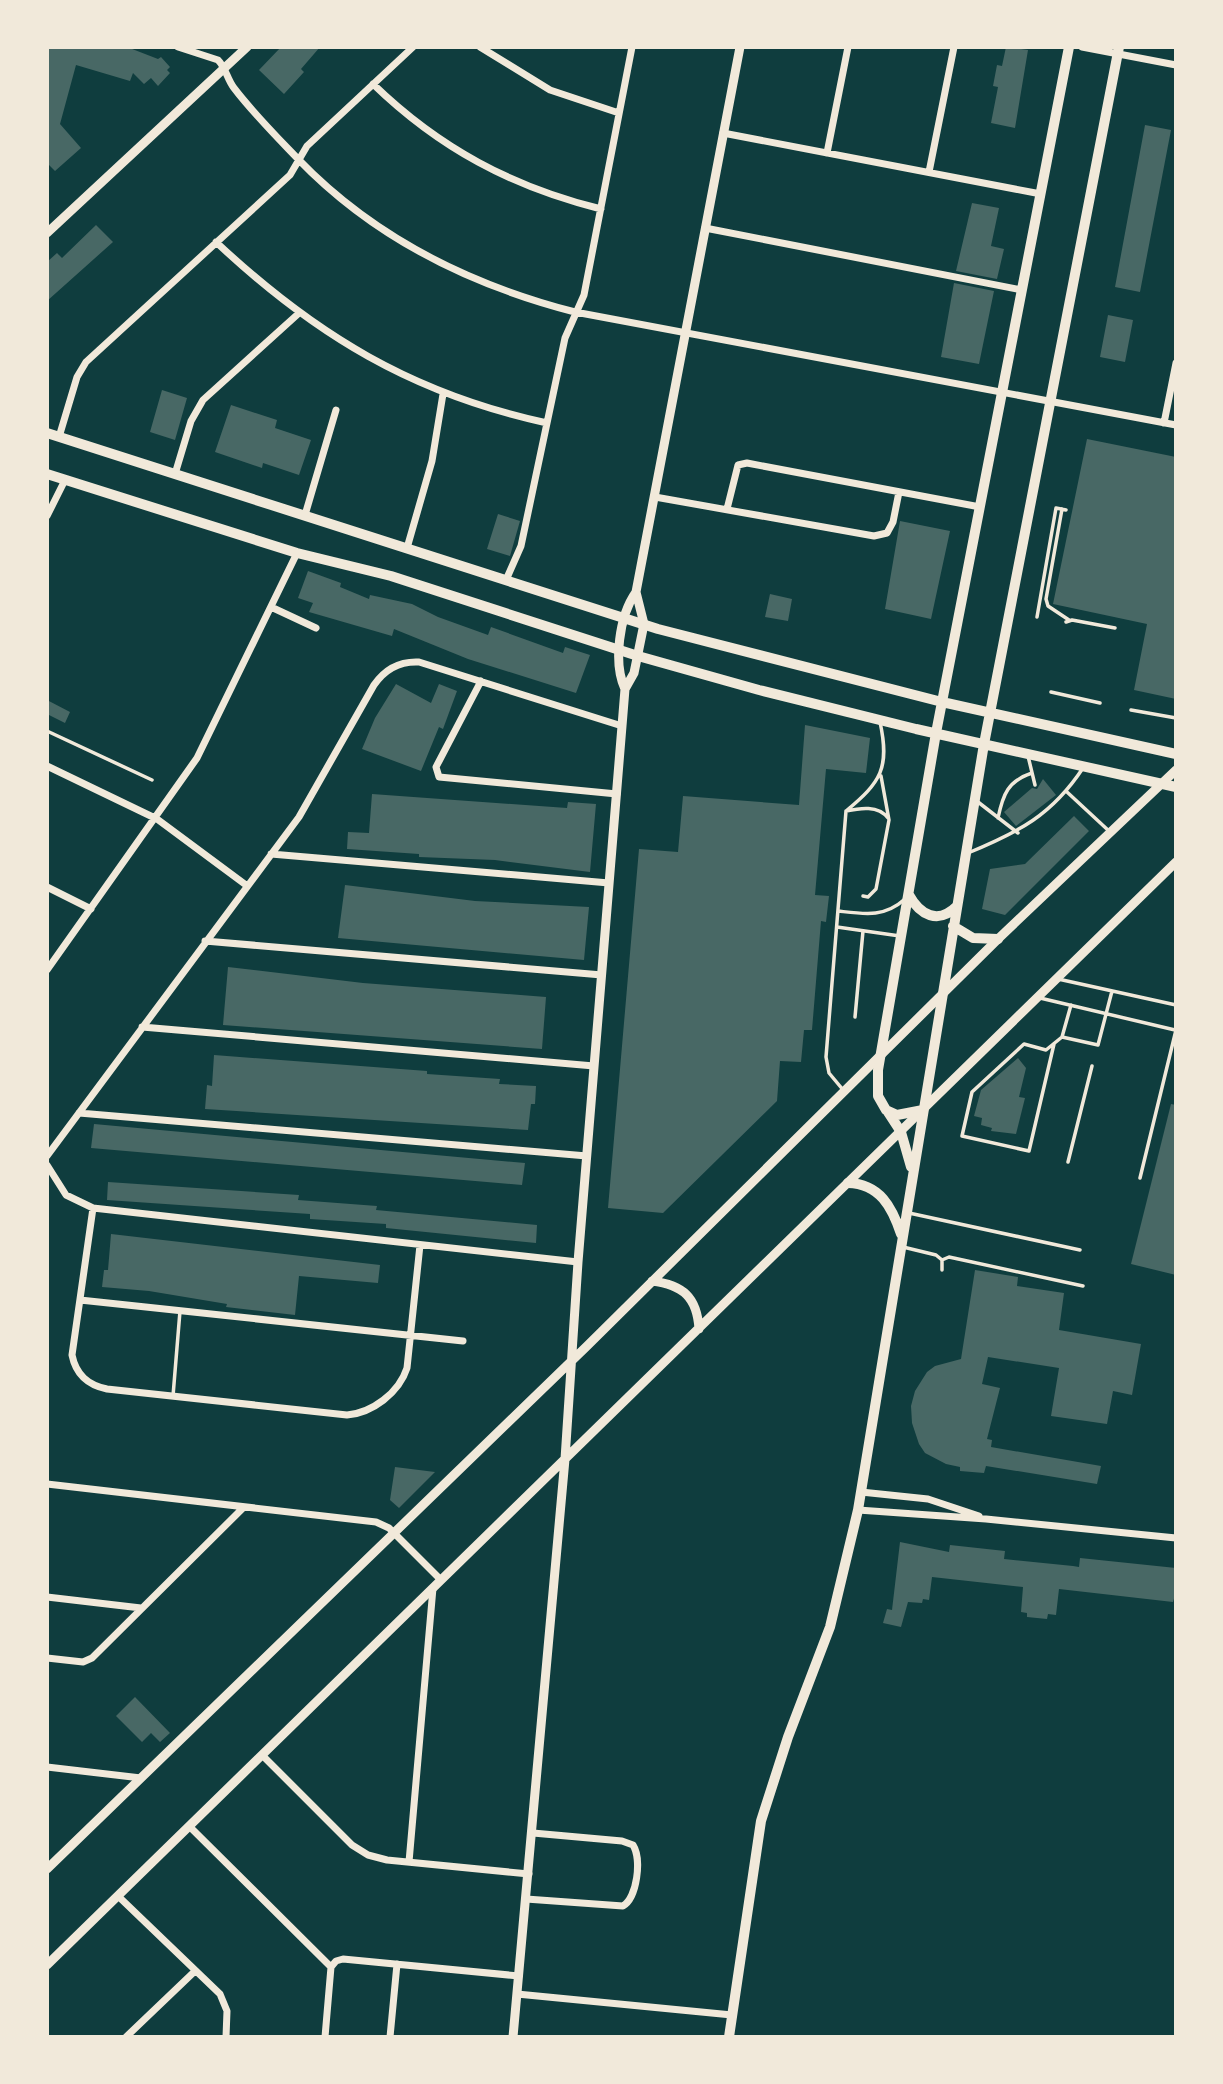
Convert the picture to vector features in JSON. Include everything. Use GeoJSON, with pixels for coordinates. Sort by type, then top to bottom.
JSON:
{"type":"FeatureCollection","features":[{"type":"Feature","properties":{"kind":"main road"},"geometry":{"type":"LineString","coordinates":[[913,1173],[901,1132],[878,1096],[880,1056],[936,733],[1069,47]]}},
{"type":"Feature","properties":{"kind":"main road"},"geometry":{"type":"LineString","coordinates":[[729,2037],[761,1821],[788,1737],[830,1627],[858,1510],[984,744],[1118,51]]}},
{"type":"Feature","properties":{"kind":"main road"},"geometry":{"type":"LineString","coordinates":[[53,435],[644,624],[942,702],[1176,754]]}},
{"type":"Feature","properties":{"kind":"main road"},"geometry":{"type":"LineString","coordinates":[[47,474],[297,554],[391,576],[638,656],[880,720],[1176,787]]}},
{"type":"Feature","properties":{"kind":"main road"},"geometry":{"type":"LineString","coordinates":[[909,895],[917,909],[925,915],[941,916],[957,906]]}},
{"type":"Feature","properties":{"kind":"main road"},"geometry":{"type":"LineString","coordinates":[[953,926],[972,938],[998,939]]}},
{"type":"Feature","properties":{"kind":"main road"},"geometry":{"type":"LineString","coordinates":[[888,1112],[901,1115],[923,1110]]}},
{"type":"Feature","properties":{"kind":"main road"},"geometry":{"type":"LineString","coordinates":[[848,1183],[863,1184],[875,1190],[894,1213],[902,1242]]}},
{"type":"Feature","properties":{"kind":"street"},"geometry":{"type":"LineString","coordinates":[[178,47],[213,57],[225,68],[232,86],[299,160],[359,213],[428,258],[505,292],[575,312],[1176,425]]}},
{"type":"Feature","properties":{"kind":"street"},"geometry":{"type":"LineString","coordinates":[[47,233],[247,47]]}},
{"type":"Feature","properties":{"kind":"street"},"geometry":{"type":"LineString","coordinates":[[53,435],[82,367],[290,175],[307,146],[413,47]]}},
{"type":"Feature","properties":{"kind":"street"},"geometry":{"type":"LineString","coordinates":[[480,47],[550,90],[619,113]]}},
{"type":"Feature","properties":{"kind":"street"},"geometry":{"type":"LineString","coordinates":[[506,579],[521,546],[565,338],[584,295],[632,47]]}},
{"type":"Feature","properties":{"kind":"street"},"geometry":{"type":"LineString","coordinates":[[513,2037],[565,1459],[570,1362],[625,690],[634,673],[644,624],[636,592],[740,47]]}},
{"type":"Feature","properties":{"kind":"street"},"geometry":{"type":"LineString","coordinates":[[827,153],[848,47]]}},
{"type":"Feature","properties":{"kind":"street"},"geometry":{"type":"LineString","coordinates":[[929,172],[954,47]]}},
{"type":"Feature","properties":{"kind":"street"},"geometry":{"type":"LineString","coordinates":[[1082,47],[1118,51],[1176,65]]}},
{"type":"Feature","properties":{"kind":"street"},"geometry":{"type":"LineString","coordinates":[[373,84],[419,126],[478,164],[524,186],[601,209]]}},
{"type":"Feature","properties":{"kind":"street"},"geometry":{"type":"LineString","coordinates":[[723,133],[1041,194]]}},
{"type":"Feature","properties":{"kind":"street"},"geometry":{"type":"LineString","coordinates":[[705,228],[1022,290]]}},
{"type":"Feature","properties":{"kind":"street"},"geometry":{"type":"LineString","coordinates":[[216,242],[298,314],[366,357],[443,394],[490,410],[547,423]]}},
{"type":"Feature","properties":{"kind":"street"},"geometry":{"type":"LineString","coordinates":[[175,474],[191,421],[203,400],[298,314]]}},
{"type":"Feature","properties":{"kind":"street"},"geometry":{"type":"LineString","coordinates":[[1164,423],[1176,363]]}},
{"type":"Feature","properties":{"kind":"street"},"geometry":{"type":"LineString","coordinates":[[407,548],[429,473],[443,394]]}},
{"type":"Feature","properties":{"kind":"street"},"geometry":{"type":"LineString","coordinates":[[305,515],[336,410]]}},
{"type":"Feature","properties":{"kind":"street"},"geometry":{"type":"LineString","coordinates":[[727,509],[738,465],[747,463],[980,507]]}},
{"type":"Feature","properties":{"kind":"street"},"geometry":{"type":"LineString","coordinates":[[47,516],[65,480]]}},
{"type":"Feature","properties":{"kind":"street"},"geometry":{"type":"LineString","coordinates":[[654,497],[874,536],[887,533],[893,522],[899,492]]}},
{"type":"Feature","properties":{"kind":"street"},"geometry":{"type":"LineString","coordinates":[[47,970],[157,818],[206,742],[297,554]]}},
{"type":"Feature","properties":{"kind":"street"},"geometry":{"type":"LineString","coordinates":[[625,690],[618,669],[620,650],[629,601],[636,592]]}},
{"type":"Feature","properties":{"kind":"street"},"geometry":{"type":"LineString","coordinates":[[271,607],[316,628]]}},
{"type":"Feature","properties":{"kind":"street"},"geometry":{"type":"LineString","coordinates":[[47,1156],[310,800],[379,677],[394,666],[419,662],[622,726]]}},
{"type":"Feature","properties":{"kind":"street"},"geometry":{"type":"LineString","coordinates":[[481,681],[438,764],[438,774],[446,779],[617,794]]}},
{"type":"Feature","properties":{"kind":"street"},"geometry":{"type":"LineString","coordinates":[[47,766],[157,818],[246,885]]}},
{"type":"Feature","properties":{"kind":"street"},"geometry":{"type":"LineString","coordinates":[[47,1869],[570,1362],[998,939],[1176,770]]}},
{"type":"Feature","properties":{"kind":"street"},"geometry":{"type":"LineString","coordinates":[[271,855],[609,883]]}},
{"type":"Feature","properties":{"kind":"street"},"geometry":{"type":"LineString","coordinates":[[47,1965],[1176,862]]}},
{"type":"Feature","properties":{"kind":"street"},"geometry":{"type":"LineString","coordinates":[[47,887],[92,909]]}},
{"type":"Feature","properties":{"kind":"street"},"geometry":{"type":"LineString","coordinates":[[205,942],[602,975]]}},
{"type":"Feature","properties":{"kind":"street"},"geometry":{"type":"LineString","coordinates":[[142,1027],[594,1066]]}},
{"type":"Feature","properties":{"kind":"street"},"geometry":{"type":"LineString","coordinates":[[79,1113],[587,1156]]}},
{"type":"Feature","properties":{"kind":"street"},"geometry":{"type":"LineString","coordinates":[[47,1166],[66,1195],[93,1208],[578,1262]]}},
{"type":"Feature","properties":{"kind":"street"},"geometry":{"type":"LineString","coordinates":[[93,1208],[72,1347],[74,1363],[82,1377],[100,1388],[347,1415],[363,1413],[376,1406],[402,1380],[407,1368],[420,1245]]}},
{"type":"Feature","properties":{"kind":"street"},"geometry":{"type":"LineString","coordinates":[[652,1281],[687,1292],[697,1309],[699,1329]]}},
{"type":"Feature","properties":{"kind":"street"},"geometry":{"type":"LineString","coordinates":[[80,1300],[463,1341]]}},
{"type":"Feature","properties":{"kind":"street"},"geometry":{"type":"LineString","coordinates":[[47,1484],[376,1522],[394,1533],[441,1580]]}},
{"type":"Feature","properties":{"kind":"street"},"geometry":{"type":"LineString","coordinates":[[861,1492],[928,1499],[986,1519]]}},
{"type":"Feature","properties":{"kind":"street"},"geometry":{"type":"LineString","coordinates":[[47,1658],[88,1661],[244,1507]]}},
{"type":"Feature","properties":{"kind":"street"},"geometry":{"type":"LineString","coordinates":[[858,1510],[986,1519],[1176,1538]]}},
{"type":"Feature","properties":{"kind":"street"},"geometry":{"type":"LineString","coordinates":[[408,1862],[433,1588]]}},
{"type":"Feature","properties":{"kind":"street"},"geometry":{"type":"LineString","coordinates":[[47,1597],[141,1608]]}},
{"type":"Feature","properties":{"kind":"street"},"geometry":{"type":"LineString","coordinates":[[262,1755],[360,1851],[377,1859],[529,1874]]}},
{"type":"Feature","properties":{"kind":"street"},"geometry":{"type":"LineString","coordinates":[[47,1767],[141,1778]]}},
{"type":"Feature","properties":{"kind":"street"},"geometry":{"type":"LineString","coordinates":[[189,1826],[331,1967]]}},
{"type":"Feature","properties":{"kind":"street"},"geometry":{"type":"LineString","coordinates":[[526,1899],[623,1906],[632,1895],[637,1856],[633,1845],[622,1840],[533,1833]]}},
{"type":"Feature","properties":{"kind":"street"},"geometry":{"type":"LineString","coordinates":[[118,1896],[194,1972],[209,1982],[224,2002],[228,2021],[226,2037]]}},
{"type":"Feature","properties":{"kind":"street"},"geometry":{"type":"LineString","coordinates":[[325,2037],[331,1967],[340,1959],[519,1976]]}},
{"type":"Feature","properties":{"kind":"street"},"geometry":{"type":"LineString","coordinates":[[390,2037],[397,1964]]}},
{"type":"Feature","properties":{"kind":"street"},"geometry":{"type":"LineString","coordinates":[[126,2037],[194,1972]]}},
{"type":"Feature","properties":{"kind":"street"},"geometry":{"type":"LineString","coordinates":[[517,1994],[732,2015]]}},
{"type":"Feature","properties":{"kind":"lane"},"geometry":{"type":"LineString","coordinates":[[1037,617],[1061,509],[1046,598],[1048,606],[1068,621],[1115,628]]}},
{"type":"Feature","properties":{"kind":"lane"},"geometry":{"type":"LineString","coordinates":[[1051,692],[1100,703]]}},
{"type":"Feature","properties":{"kind":"lane"},"geometry":{"type":"LineString","coordinates":[[1131,710],[1176,718]]}},
{"type":"Feature","properties":{"kind":"lane"},"geometry":{"type":"LineString","coordinates":[[863,896],[868,897],[876,888],[889,820],[881,775],[885,751],[880,720]]}},
{"type":"Feature","properties":{"kind":"lane"},"geometry":{"type":"LineString","coordinates":[[47,731],[152,780]]}},
{"type":"Feature","properties":{"kind":"lane"},"geometry":{"type":"LineString","coordinates":[[1028,754],[1035,785]]}},
{"type":"Feature","properties":{"kind":"lane"},"geometry":{"type":"LineString","coordinates":[[965,854],[1018,833],[1041,811],[1067,792],[1084,766]]}},
{"type":"Feature","properties":{"kind":"lane"},"geometry":{"type":"LineString","coordinates":[[998,818],[1006,789],[1018,778],[1032,773]]}},
{"type":"Feature","properties":{"kind":"lane"},"geometry":{"type":"LineString","coordinates":[[845,1092],[829,1073],[826,1057],[846,811],[881,775]]}},
{"type":"Feature","properties":{"kind":"lane"},"geometry":{"type":"LineString","coordinates":[[1067,792],[1111,833]]}},
{"type":"Feature","properties":{"kind":"lane"},"geometry":{"type":"LineString","coordinates":[[975,800],[1018,833]]}},
{"type":"Feature","properties":{"kind":"lane"},"geometry":{"type":"LineString","coordinates":[[846,811],[875,809],[883,812],[889,820]]}},
{"type":"Feature","properties":{"kind":"lane"},"geometry":{"type":"LineString","coordinates":[[838,911],[876,915],[896,907],[909,895]]}},
{"type":"Feature","properties":{"kind":"lane"},"geometry":{"type":"LineString","coordinates":[[837,927],[901,936]]}},
{"type":"Feature","properties":{"kind":"lane"},"geometry":{"type":"LineString","coordinates":[[855,1017],[863,931]]}},
{"type":"Feature","properties":{"kind":"lane"},"geometry":{"type":"LineString","coordinates":[[1058,979],[1176,1005]]}},
{"type":"Feature","properties":{"kind":"lane"},"geometry":{"type":"LineString","coordinates":[[1062,1037],[1098,1045],[1112,991]]}},
{"type":"Feature","properties":{"kind":"lane"},"geometry":{"type":"LineString","coordinates":[[1038,998],[1176,1030],[1140,1178]]}},
{"type":"Feature","properties":{"kind":"lane"},"geometry":{"type":"LineString","coordinates":[[1054,1044],[1029,1151],[962,1136],[972,1092],[1024,1044],[1046,1050],[1062,1037],[1071,1005]]}},
{"type":"Feature","properties":{"kind":"lane"},"geometry":{"type":"LineString","coordinates":[[1068,1163],[1092,1066]]}},
{"type":"Feature","properties":{"kind":"lane"},"geometry":{"type":"LineString","coordinates":[[907,1212],[1080,1250]]}},
{"type":"Feature","properties":{"kind":"lane"},"geometry":{"type":"LineString","coordinates":[[902,1242],[942,1260]]}},
{"type":"Feature","properties":{"kind":"lane"},"geometry":{"type":"LineString","coordinates":[[942,1260],[949,1258],[1083,1286]]}},
{"type":"Feature","properties":{"kind":"lane"},"geometry":{"type":"LineString","coordinates":[[942,1260],[942,1269]]}},
{"type":"Feature","properties":{"kind":"lane"},"geometry":{"type":"LineString","coordinates":[[173,1396],[180,1311]]}},
{"type":"Feature","properties":{"kind":"building"},"geometry":{"type":"Polygon","coordinates":[[[47,47],[127,47],[158,59],[161,57],[170,67],[167,70],[170,73],[158,86],[151,78],[144,84],[133,73],[130,81],[76,65],[60,124],[81,148],[55,171],[47,163],[47,47]]]}},
{"type":"Feature","properties":{"kind":"building"},"geometry":{"type":"Polygon","coordinates":[[[281,47],[320,47],[301,69],[304,72],[284,94],[259,70],[281,47]]]}},
{"type":"Feature","properties":{"kind":"building"},"geometry":{"type":"Polygon","coordinates":[[[1006,47],[1028,50],[1015,128],[991,123],[998,87],[993,86],[997,65],[1002,66],[1006,47]]]}},
{"type":"Feature","properties":{"kind":"building"},"geometry":{"type":"Polygon","coordinates":[[[1145,125],[1171,130],[1140,292],[1115,287],[1145,125]]]}},
{"type":"Feature","properties":{"kind":"building"},"geometry":{"type":"Polygon","coordinates":[[[972,203],[999,208],[991,246],[1004,249],[997,279],[956,271],[972,203]]]}},
{"type":"Feature","properties":{"kind":"building"},"geometry":{"type":"Polygon","coordinates":[[[96,225],[113,242],[47,301],[47,262],[57,253],[62,258],[96,225]]]}},
{"type":"Feature","properties":{"kind":"building"},"geometry":{"type":"Polygon","coordinates":[[[954,283],[994,291],[979,364],[941,357],[954,283]]]}},
{"type":"Feature","properties":{"kind":"building"},"geometry":{"type":"Polygon","coordinates":[[[1108,315],[1133,320],[1125,362],[1100,357],[1108,315]]]}},
{"type":"Feature","properties":{"kind":"building"},"geometry":{"type":"Polygon","coordinates":[[[162,390],[187,398],[175,440],[150,432],[162,390]]]}},
{"type":"Feature","properties":{"kind":"building"},"geometry":{"type":"Polygon","coordinates":[[[231,405],[277,420],[275,428],[311,440],[299,475],[263,463],[262,468],[215,452],[231,405]]]}},
{"type":"Feature","properties":{"kind":"building"},"geometry":{"type":"Polygon","coordinates":[[[1087,439],[1176,457],[1176,699],[1134,690],[1147,624],[1053,604],[1087,439]]]}},
{"type":"Feature","properties":{"kind":"building"},"geometry":{"type":"Polygon","coordinates":[[[498,514],[520,521],[510,556],[487,549],[498,514]]]}},
{"type":"Feature","properties":{"kind":"building"},"geometry":{"type":"Polygon","coordinates":[[[900,521],[950,531],[931,619],[885,609],[900,521]]]}},
{"type":"Feature","properties":{"kind":"building"},"geometry":{"type":"Polygon","coordinates":[[[308,571],[341,583],[340,587],[369,599],[370,595],[412,604],[438,617],[488,635],[491,627],[563,653],[565,647],[590,655],[576,693],[468,659],[394,629],[392,636],[309,612],[313,603],[298,598],[308,571]]]}},
{"type":"Feature","properties":{"kind":"building"},"geometry":{"type":"Polygon","coordinates":[[[770,594],[792,599],[788,621],[765,617],[770,594]]]}},
{"type":"Feature","properties":{"kind":"building"},"geometry":{"type":"Polygon","coordinates":[[[396,684],[431,703],[439,684],[457,691],[443,729],[439,727],[421,771],[362,749],[375,718],[396,684]]]}},
{"type":"Feature","properties":{"kind":"building"},"geometry":{"type":"Polygon","coordinates":[[[47,700],[70,712],[65,723],[47,714],[47,700]]]}},
{"type":"Feature","properties":{"kind":"building"},"geometry":{"type":"Polygon","coordinates":[[[805,725],[870,738],[866,773],[826,769],[815,895],[829,896],[826,922],[821,921],[812,1030],[804,1030],[801,1062],[780,1061],[777,1101],[663,1213],[608,1208],[639,849],[678,852],[683,796],[799,805],[805,725]]]}},
{"type":"Feature","properties":{"kind":"building"},"geometry":{"type":"Polygon","coordinates":[[[1043,779],[1056,795],[1016,826],[1004,812],[1032,788],[1037,789],[1043,779]]]}},
{"type":"Feature","properties":{"kind":"building"},"geometry":{"type":"Polygon","coordinates":[[[372,794],[567,808],[568,802],[596,804],[590,872],[495,860],[419,857],[419,854],[347,849],[348,832],[369,833],[372,794]]]}},
{"type":"Feature","properties":{"kind":"building"},"geometry":{"type":"Polygon","coordinates":[[[1074,816],[1089,831],[1005,915],[982,909],[990,869],[1025,864],[1074,816]]]}},
{"type":"Feature","properties":{"kind":"building"},"geometry":{"type":"Polygon","coordinates":[[[345,885],[475,901],[589,907],[584,960],[338,938],[345,885]]]}},
{"type":"Feature","properties":{"kind":"building"},"geometry":{"type":"Polygon","coordinates":[[[228,967],[363,983],[546,997],[542,1049],[223,1025],[228,967]]]}},
{"type":"Feature","properties":{"kind":"building"},"geometry":{"type":"Polygon","coordinates":[[[214,1055],[500,1079],[499,1084],[536,1086],[535,1104],[531,1104],[528,1130],[205,1109],[207,1085],[212,1086],[214,1055]]]}},
{"type":"Feature","properties":{"kind":"building"},"geometry":{"type":"Polygon","coordinates":[[[1018,1058],[1026,1068],[1019,1097],[1025,1098],[1016,1134],[991,1131],[992,1128],[981,1125],[982,1118],[974,1116],[981,1090],[1018,1058]]]}},
{"type":"Feature","properties":{"kind":"building"},"geometry":{"type":"Polygon","coordinates":[[[1171,1104],[1176,1105],[1176,1275],[1131,1264],[1171,1104]]]}},
{"type":"Feature","properties":{"kind":"building"},"geometry":{"type":"Polygon","coordinates":[[[94,1124],[525,1163],[522,1185],[91,1148],[94,1124]]]}},
{"type":"Feature","properties":{"kind":"building"},"geometry":{"type":"Polygon","coordinates":[[[108,1182],[299,1195],[298,1200],[377,1206],[376,1210],[537,1225],[536,1243],[386,1228],[386,1224],[310,1219],[310,1214],[107,1200],[108,1182]]]}},
{"type":"Feature","properties":{"kind":"building"},"geometry":{"type":"Polygon","coordinates":[[[111,1234],[380,1265],[378,1283],[299,1276],[295,1315],[226,1307],[227,1304],[149,1291],[102,1287],[104,1270],[108,1270],[111,1234]]]}},
{"type":"Feature","properties":{"kind":"building"},"geometry":{"type":"Polygon","coordinates":[[[975,1270],[1018,1277],[1017,1286],[1064,1293],[1059,1330],[1141,1344],[1132,1395],[1113,1391],[1107,1424],[1051,1416],[1059,1368],[988,1357],[982,1384],[1000,1388],[987,1439],[992,1440],[991,1447],[1101,1466],[1097,1484],[986,1466],[984,1473],[960,1471],[960,1467],[946,1464],[925,1453],[919,1444],[912,1423],[911,1406],[915,1391],[927,1372],[935,1366],[961,1359],[975,1270]]]}},
{"type":"Feature","properties":{"kind":"building"},"geometry":{"type":"Polygon","coordinates":[[[395,1467],[435,1472],[399,1508],[390,1500],[395,1467]]]}},
{"type":"Feature","properties":{"kind":"building"},"geometry":{"type":"Polygon","coordinates":[[[900,1542],[949,1552],[950,1545],[1005,1551],[1004,1559],[1079,1567],[1080,1558],[1176,1568],[1176,1592],[1173,1602],[1059,1589],[1056,1615],[1048,1614],[1047,1619],[1027,1617],[1027,1613],[1021,1612],[1023,1587],[932,1577],[929,1600],[923,1599],[922,1603],[908,1602],[901,1627],[883,1623],[887,1609],[892,1610],[900,1542]]]}},
{"type":"Feature","properties":{"kind":"building"},"geometry":{"type":"Polygon","coordinates":[[[135,1697],[170,1733],[160,1742],[151,1733],[142,1742],[116,1716],[135,1697]]]}}]}
